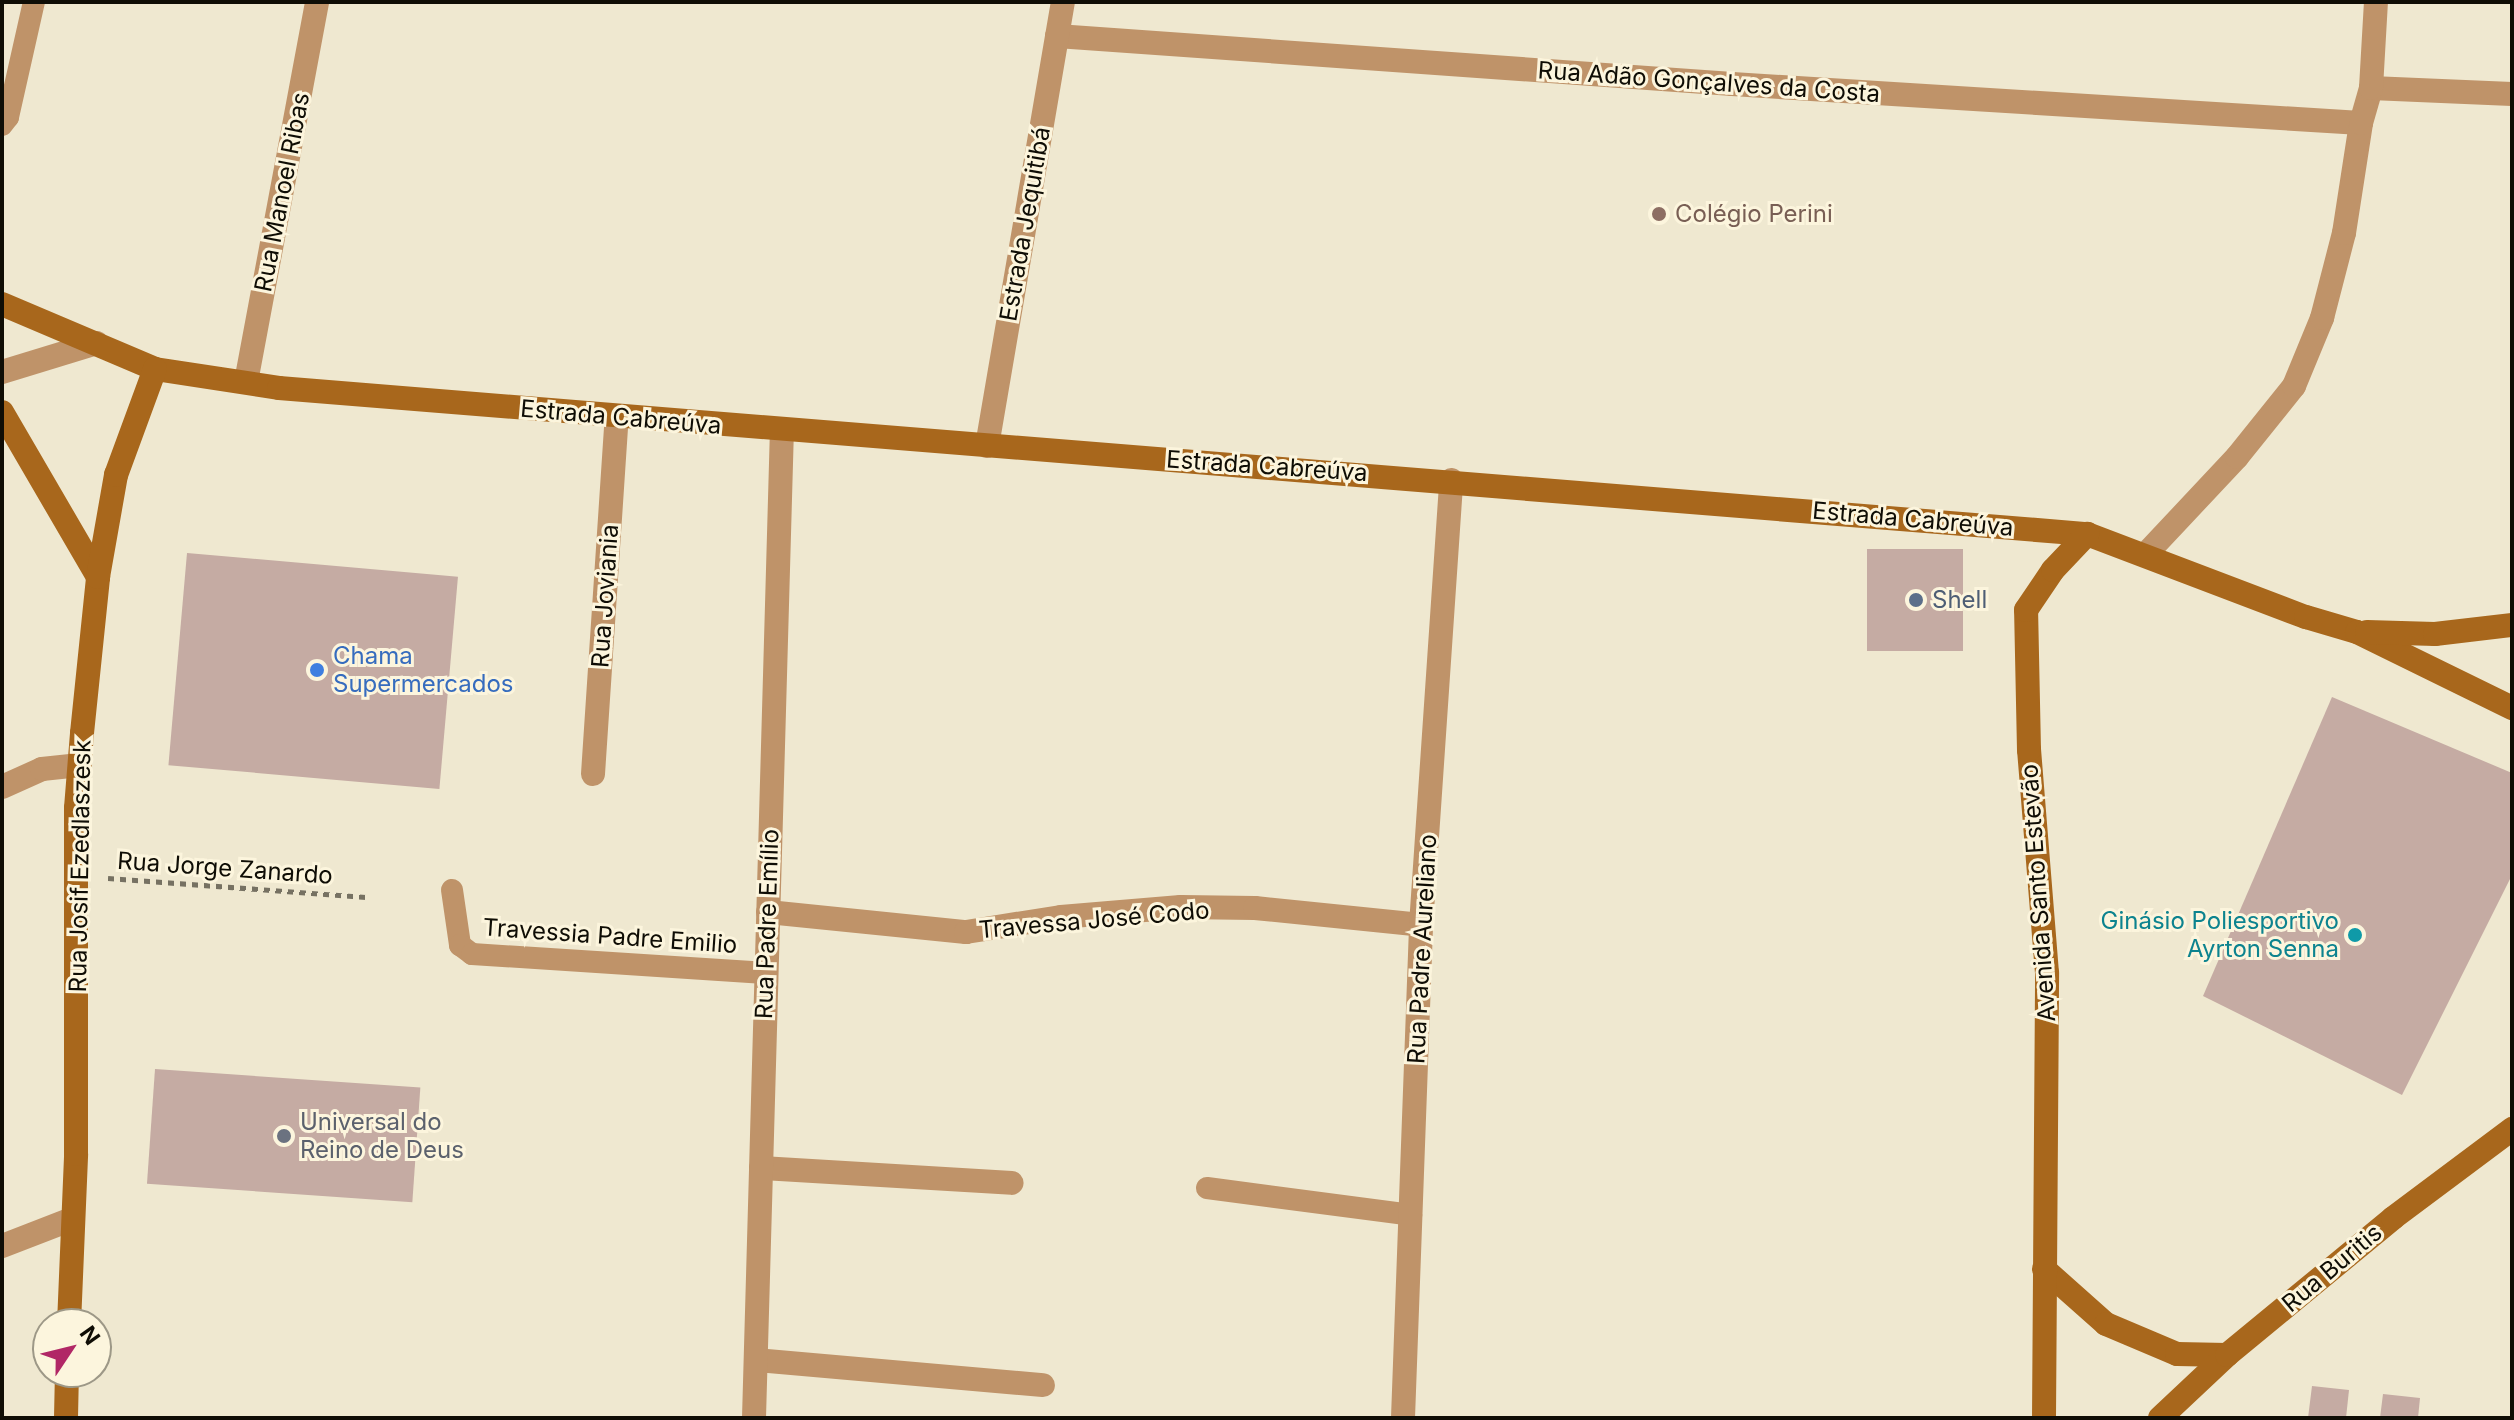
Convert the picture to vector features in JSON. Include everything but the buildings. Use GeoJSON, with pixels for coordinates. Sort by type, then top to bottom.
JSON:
{"type":"FeatureCollection","features":[{"type":"Feature","properties":{"kind":"main road","name":"Estrada Cabreúva"},"geometry":{"type":"LineString","coordinates":[[2,304],[155,369],[246,382],[782,431],[1451,480],[2087,534],[2306,617],[2357,632],[2512,708]]}},
{"type":"Feature","properties":{"kind":"main road","name":"Rua Josif Ezedlaszesk"},"geometry":{"type":"LineString","coordinates":[[69,1308],[79,876],[76,808],[98,577],[116,475],[155,369]]}},
{"type":"Feature","properties":{"kind":"main road"},"geometry":{"type":"LineString","coordinates":[[2,412],[98,577]]}},
{"type":"Feature","properties":{"kind":"main road","name":"Avenida Santo Estevão"},"geometry":{"type":"LineString","coordinates":[[2044,1418],[2047,973],[2029,750],[2026,610],[2053,570],[2087,534]]}},
{"type":"Feature","properties":{"kind":"main road"},"geometry":{"type":"LineString","coordinates":[[2357,632],[2435,634],[2512,625]]}},
{"type":"Feature","properties":{"kind":"main road","name":"Rua Buritis"},"geometry":{"type":"LineString","coordinates":[[2160,1418],[2227,1355],[2393,1218],[2512,1129]]}},
{"type":"Feature","properties":{"kind":"main road"},"geometry":{"type":"LineString","coordinates":[[2044,1269],[2106,1324],[2177,1354],[2227,1355]]}},
{"type":"Feature","properties":{"kind":"main road"},"geometry":{"type":"LineString","coordinates":[[66,1418],[67,1388]]}},
{"type":"Feature","properties":{"kind":"street","name":"Rua Manoel Ribas"},"geometry":{"type":"LineString","coordinates":[[246,382],[317,2]]}},
{"type":"Feature","properties":{"kind":"street","name":"Estrada Jequitibá"},"geometry":{"type":"LineString","coordinates":[[987,446],[1063,2]]}},
{"type":"Feature","properties":{"kind":"street"},"geometry":{"type":"LineString","coordinates":[[2146,554],[2237,457],[2294,386],[2322,318],[2340,247],[2361,123],[2371,88],[2376,2]]}},
{"type":"Feature","properties":{"kind":"street","name":"Rua Adão Gonçalves da Costa"},"geometry":{"type":"LineString","coordinates":[[1057,36],[1732,84],[2361,123]]}},
{"type":"Feature","properties":{"kind":"street"},"geometry":{"type":"LineString","coordinates":[[2371,88],[2512,94]]}},
{"type":"Feature","properties":{"kind":"street"},"geometry":{"type":"LineString","coordinates":[[2,372],[97,343]]}},
{"type":"Feature","properties":{"kind":"street","name":"Rua Joviania"},"geometry":{"type":"LineString","coordinates":[[593,774],[617,417]]}},
{"type":"Feature","properties":{"kind":"street","name":"Rua Padre Emílio"},"geometry":{"type":"LineString","coordinates":[[754,1418],[782,431]]}},
{"type":"Feature","properties":{"kind":"street","name":"Rua Padre Aureliano"},"geometry":{"type":"LineString","coordinates":[[1403,1418],[1421,925],[1451,480]]}},
{"type":"Feature","properties":{"kind":"street"},"geometry":{"type":"LineString","coordinates":[[2,787],[42,769],[80,765]]}},
{"type":"Feature","properties":{"kind":"street","name":"Travessa José Codo"},"geometry":{"type":"LineString","coordinates":[[768,912],[966,932],[1061,917],[1181,907],[1255,908],[1421,925]]}},
{"type":"Feature","properties":{"kind":"street"},"geometry":{"type":"LineString","coordinates":[[761,1168],[1012,1183]]}},
{"type":"Feature","properties":{"kind":"street"},"geometry":{"type":"LineString","coordinates":[[2,1246],[72,1219]]}},
{"type":"Feature","properties":{"kind":"street"},"geometry":{"type":"LineString","coordinates":[[756,1360],[1043,1385]]}},
{"type":"Feature","properties":{"kind":"lane"},"geometry":{"type":"LineString","coordinates":[[2,125],[8,117],[34,2]]}},
{"type":"Feature","properties":{"kind":"lane","name":"Travessia Padre Emilio"},"geometry":{"type":"LineString","coordinates":[[452,890],[460,945],[472,954],[766,973]]}},
{"type":"Feature","properties":{"kind":"lane"},"geometry":{"type":"LineString","coordinates":[[1207,1188],[1411,1215]]}},
{"type":"Feature","properties":{"kind":"path","name":"Rua Jorge Zanardo"},"geometry":{"type":"LineString","coordinates":[[79,876],[369,897]]}},
{"type":"Feature","properties":{"kind":"place","name":"Colégio Perini"},"geometry":{"type":"Point","coordinates":[1659,214]}},
{"type":"Feature","properties":{"kind":"place","name":"Shell"},"geometry":{"type":"Point","coordinates":[1916,600]}},
{"type":"Feature","properties":{"kind":"place","name":"Chama Supermercados"},"geometry":{"type":"Point","coordinates":[317,670]}},
{"type":"Feature","properties":{"kind":"place","name":"Ginásio Poliesportivo Ayrton Senna"},"geometry":{"type":"Point","coordinates":[2355,935]}},
{"type":"Feature","properties":{"kind":"place","name":"Universal do Reino de Deus"},"geometry":{"type":"Point","coordinates":[284,1136]}}]}
